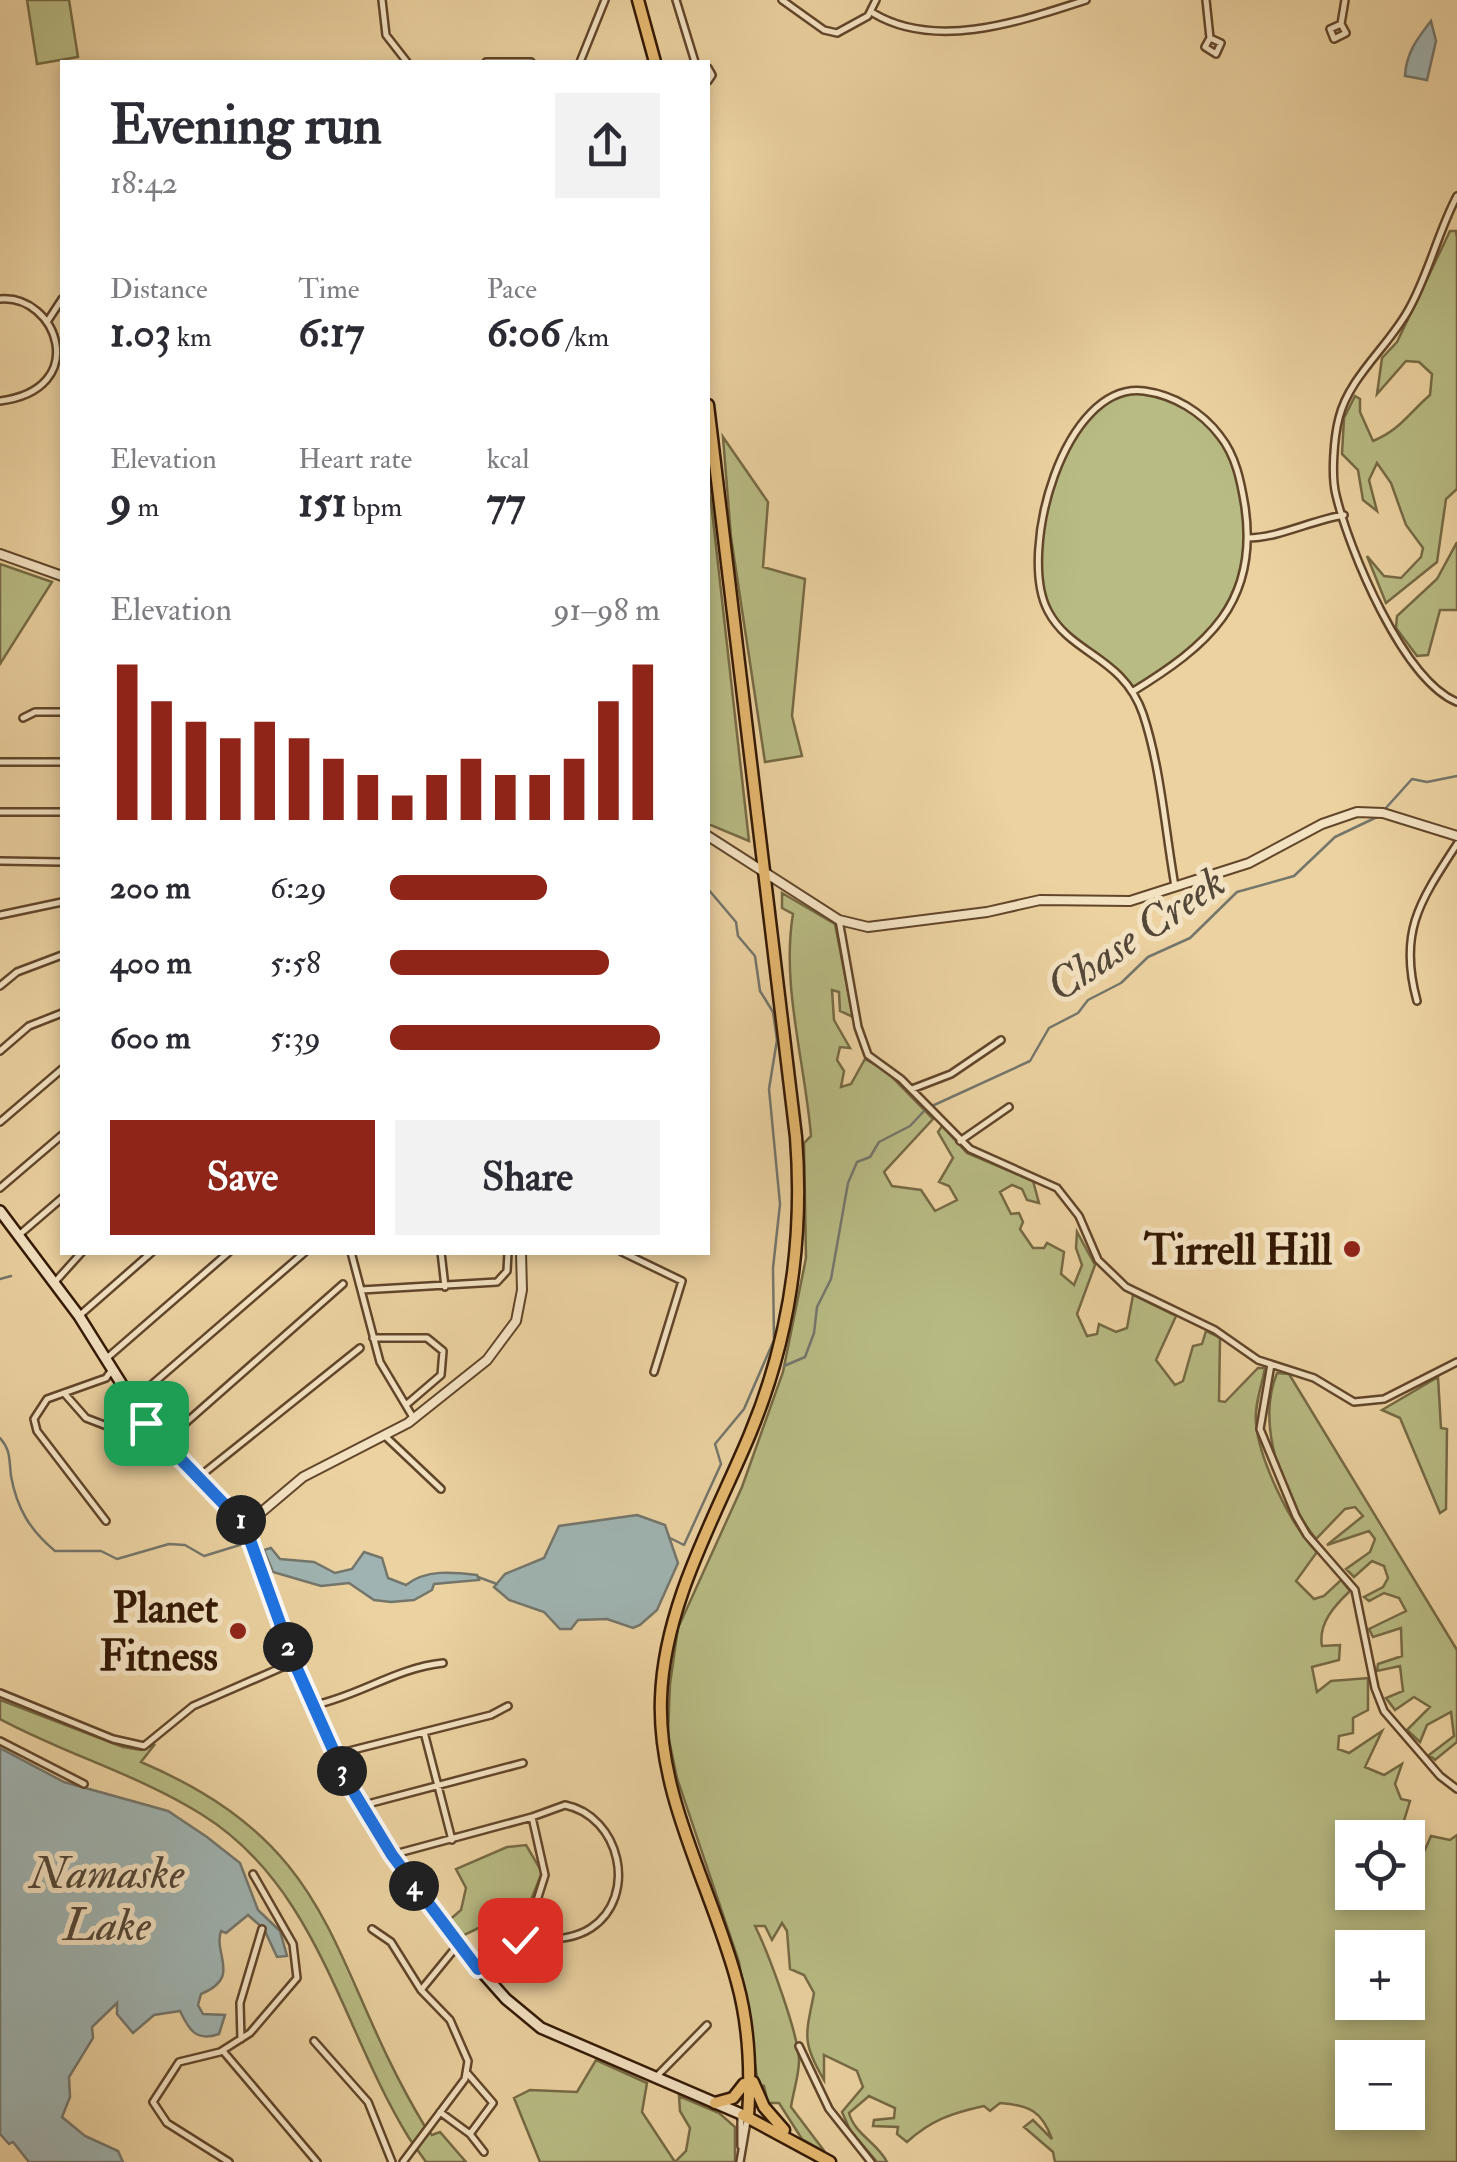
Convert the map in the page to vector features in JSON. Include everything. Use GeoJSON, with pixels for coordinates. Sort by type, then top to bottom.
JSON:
{"type":"FeatureCollection","features":[{"type":"Feature","properties":{"kind":"main road"},"geometry":{"type":"LineString","coordinates":[[638,0],[655,60]]}},
{"type":"Feature","properties":{"kind":"main road"},"geometry":{"type":"LineString","coordinates":[[710,421],[799,1170],[794,1276],[765,1395],[676,1612],[660,1700],[670,1779],[737,1980],[746,2040],[748,2079],[744,2116]]}},
{"type":"Feature","properties":{"kind":"main road"},"geometry":{"type":"LineString","coordinates":[[0,1211],[79,1316],[161,1441],[200,1476],[245,1526],[294,1662],[334,1755],[392,1855],[458,1946],[541,2028],[744,2116],[830,2162]]}},
{"type":"Feature","properties":{"kind":"main road"},"geometry":{"type":"LineString","coordinates":[[715,2103],[733,2098],[748,2079]]}},
{"type":"Feature","properties":{"kind":"main road"},"geometry":{"type":"LineString","coordinates":[[748,2079],[770,2116],[809,2149]]}},
{"type":"Feature","properties":{"kind":"street"},"geometry":{"type":"LineString","coordinates":[[382,0],[386,35],[405,60]]}},
{"type":"Feature","properties":{"kind":"street"},"geometry":{"type":"LineString","coordinates":[[581,60],[605,0]]}},
{"type":"Feature","properties":{"kind":"street"},"geometry":{"type":"LineString","coordinates":[[676,0],[696,60]]}},
{"type":"Feature","properties":{"kind":"street"},"geometry":{"type":"LineString","coordinates":[[782,0],[832,33],[846,32],[872,12],[876,0]]}},
{"type":"Feature","properties":{"kind":"street"},"geometry":{"type":"LineString","coordinates":[[872,12],[911,28],[971,30],[1086,0]]}},
{"type":"Feature","properties":{"kind":"street"},"geometry":{"type":"LineString","coordinates":[[1206,0],[1210,38]]}},
{"type":"Feature","properties":{"kind":"street"},"geometry":{"type":"LineString","coordinates":[[1341,24],[1345,0]]}},
{"type":"Feature","properties":{"kind":"street"},"geometry":{"type":"LineString","coordinates":[[1457,196],[1410,307],[1354,386],[1340,413],[1335,487],[1377,601],[1400,646],[1430,684],[1457,702]]}},
{"type":"Feature","properties":{"kind":"street"},"geometry":{"type":"LineString","coordinates":[[0,300],[20,300],[47,322],[56,349],[50,377],[32,395],[0,401]]}},
{"type":"Feature","properties":{"kind":"street"},"geometry":{"type":"LineString","coordinates":[[47,322],[60,302]]}},
{"type":"Feature","properties":{"kind":"street"},"geometry":{"type":"LineString","coordinates":[[1132,692],[1190,655],[1219,625],[1238,588],[1248,538],[1240,483],[1230,451],[1199,415],[1173,399],[1142,390],[1120,391],[1094,408],[1049,487],[1039,582],[1044,603],[1061,630],[1105,660],[1132,692],[1149,740],[1175,886]]}},
{"type":"Feature","properties":{"kind":"street"},"geometry":{"type":"LineString","coordinates":[[1248,538],[1275,536],[1304,522],[1344,515]]}},
{"type":"Feature","properties":{"kind":"street"},"geometry":{"type":"LineString","coordinates":[[0,554],[60,575]]}},
{"type":"Feature","properties":{"kind":"street"},"geometry":{"type":"LineString","coordinates":[[23,718],[36,712],[60,712]]}},
{"type":"Feature","properties":{"kind":"street"},"geometry":{"type":"LineString","coordinates":[[0,762],[60,762]]}},
{"type":"Feature","properties":{"kind":"street"},"geometry":{"type":"LineString","coordinates":[[0,812],[60,812]]}},
{"type":"Feature","properties":{"kind":"street"},"geometry":{"type":"LineString","coordinates":[[710,837],[839,920],[883,926],[1040,900],[1123,902],[1263,858],[1322,824],[1357,812],[1389,814],[1457,836]]}},
{"type":"Feature","properties":{"kind":"street"},"geometry":{"type":"LineString","coordinates":[[742,856],[752,856],[762,840]]}},
{"type":"Feature","properties":{"kind":"street"},"geometry":{"type":"LineString","coordinates":[[1417,1001],[1408,953],[1411,927],[1457,844]]}},
{"type":"Feature","properties":{"kind":"street"},"geometry":{"type":"LineString","coordinates":[[0,860],[60,862]]}},
{"type":"Feature","properties":{"kind":"street"},"geometry":{"type":"LineString","coordinates":[[0,916],[60,902]]}},
{"type":"Feature","properties":{"kind":"street"},"geometry":{"type":"LineString","coordinates":[[839,920],[863,1046],[912,1089],[960,1141],[1057,1188],[1079,1216],[1098,1260],[1126,1288],[1214,1330],[1271,1364],[1314,1378],[1347,1399],[1369,1403],[1457,1362]]}},
{"type":"Feature","properties":{"kind":"street"},"geometry":{"type":"LineString","coordinates":[[0,986],[17,972],[60,956]]}},
{"type":"Feature","properties":{"kind":"street"},"geometry":{"type":"LineString","coordinates":[[0,1051],[29,1026],[60,1014]]}},
{"type":"Feature","properties":{"kind":"street"},"geometry":{"type":"LineString","coordinates":[[912,1089],[951,1074],[1000,1040]]}},
{"type":"Feature","properties":{"kind":"street"},"geometry":{"type":"LineString","coordinates":[[0,1122],[60,1071]]}},
{"type":"Feature","properties":{"kind":"street"},"geometry":{"type":"LineString","coordinates":[[960,1141],[1009,1107]]}},
{"type":"Feature","properties":{"kind":"street"},"geometry":{"type":"LineString","coordinates":[[0,1188],[60,1136]]}},
{"type":"Feature","properties":{"kind":"street"},"geometry":{"type":"LineString","coordinates":[[19,1236],[60,1200]]}},
{"type":"Feature","properties":{"kind":"street"},"geometry":{"type":"LineString","coordinates":[[54,1282],[79,1255]]}},
{"type":"Feature","properties":{"kind":"street"},"geometry":{"type":"LineString","coordinates":[[79,1316],[149,1255]]}},
{"type":"Feature","properties":{"kind":"street"},"geometry":{"type":"LineString","coordinates":[[106,1521],[35,1428],[38,1407],[106,1378],[110,1363],[226,1255]]}},
{"type":"Feature","properties":{"kind":"street"},"geometry":{"type":"LineString","coordinates":[[132,1402],[302,1255]]}},
{"type":"Feature","properties":{"kind":"street"},"geometry":{"type":"LineString","coordinates":[[352,1255],[384,1372],[414,1419]]}},
{"type":"Feature","properties":{"kind":"street"},"geometry":{"type":"LineString","coordinates":[[441,1255],[445,1286]]}},
{"type":"Feature","properties":{"kind":"street"},"geometry":{"type":"LineString","coordinates":[[361,1290],[400,1284],[445,1286],[502,1280],[509,1266],[508,1255]]}},
{"type":"Feature","properties":{"kind":"street"},"geometry":{"type":"LineString","coordinates":[[245,1526],[303,1476],[414,1419],[487,1360],[508,1334],[521,1300],[521,1255]]}},
{"type":"Feature","properties":{"kind":"street"},"geometry":{"type":"LineString","coordinates":[[629,1255],[680,1277],[683,1289],[654,1372]]}},
{"type":"Feature","properties":{"kind":"street"},"geometry":{"type":"LineString","coordinates":[[64,1393],[86,1418],[112,1428],[147,1457],[344,1284]]}},
{"type":"Feature","properties":{"kind":"street"},"geometry":{"type":"LineString","coordinates":[[373,1338],[428,1338],[443,1350],[440,1375],[406,1406]]}},
{"type":"Feature","properties":{"kind":"street"},"geometry":{"type":"LineString","coordinates":[[200,1476],[360,1348]]}},
{"type":"Feature","properties":{"kind":"street"},"geometry":{"type":"LineString","coordinates":[[1271,1364],[1260,1429],[1296,1516],[1307,1535],[1356,1590],[1375,1688],[1384,1711],[1440,1776],[1457,1789]]}},
{"type":"Feature","properties":{"kind":"street"},"geometry":{"type":"LineString","coordinates":[[386,1436],[441,1489]]}},
{"type":"Feature","properties":{"kind":"street"},"geometry":{"type":"LineString","coordinates":[[139,1454],[161,1441]]}},
{"type":"Feature","properties":{"kind":"street"},"geometry":{"type":"LineString","coordinates":[[0,1694],[113,1740],[144,1746],[192,1706],[294,1662]]}},
{"type":"Feature","properties":{"kind":"street"},"geometry":{"type":"LineString","coordinates":[[312,1705],[362,1692],[403,1669],[443,1663]]}},
{"type":"Feature","properties":{"kind":"street"},"geometry":{"type":"LineString","coordinates":[[334,1755],[508,1706]]}},
{"type":"Feature","properties":{"kind":"street"},"geometry":{"type":"LineString","coordinates":[[424,1732],[452,1840]]}},
{"type":"Feature","properties":{"kind":"street"},"geometry":{"type":"LineString","coordinates":[[0,1742],[84,1784]]}},
{"type":"Feature","properties":{"kind":"street"},"geometry":{"type":"LineString","coordinates":[[361,1806],[522,1763]]}},
{"type":"Feature","properties":{"kind":"street"},"geometry":{"type":"LineString","coordinates":[[392,1855],[558,1806],[582,1810],[605,1826],[617,1856],[613,1896],[602,1918],[574,1936],[537,1938],[480,1971]]}},
{"type":"Feature","properties":{"kind":"street"},"geometry":{"type":"LineString","coordinates":[[532,1816],[545,1875],[533,1913],[537,1938]]}},
{"type":"Feature","properties":{"kind":"street"},"geometry":{"type":"LineString","coordinates":[[229,2162],[167,2122],[153,2106],[179,2062],[223,2050],[241,2038],[272,2011],[298,1974],[290,1937],[253,1874]]}},
{"type":"Feature","properties":{"kind":"street"},"geometry":{"type":"LineString","coordinates":[[241,2038],[239,2007],[262,1929]]}},
{"type":"Feature","properties":{"kind":"street"},"geometry":{"type":"LineString","coordinates":[[372,1929],[391,1942],[422,1990],[458,2034],[467,2055],[468,2074],[403,2162]]}},
{"type":"Feature","properties":{"kind":"street"},"geometry":{"type":"LineString","coordinates":[[422,1990],[458,1946]]}},
{"type":"Feature","properties":{"kind":"street"},"geometry":{"type":"LineString","coordinates":[[655,2079],[707,2025]]}},
{"type":"Feature","properties":{"kind":"street"},"geometry":{"type":"LineString","coordinates":[[314,2041],[368,2102],[392,2162]]}},
{"type":"Feature","properties":{"kind":"street"},"geometry":{"type":"LineString","coordinates":[[799,2046],[824,2100],[871,2162]]}},
{"type":"Feature","properties":{"kind":"street"},"geometry":{"type":"LineString","coordinates":[[223,2050],[318,2162]]}},
{"type":"Feature","properties":{"kind":"street"},"geometry":{"type":"LineString","coordinates":[[468,2074],[486,2092],[493,2107],[470,2134]]}},
{"type":"Feature","properties":{"kind":"street"},"geometry":{"type":"LineString","coordinates":[[440,2112],[470,2134],[484,2152]]}},
{"type":"Feature","properties":{"kind":"street"},"geometry":{"type":"LineString","coordinates":[[740,2162],[744,2116]]}},
{"type":"Feature","properties":{"kind":"green space"},"geometry":{"type":"Polygon","coordinates":[[[27,0],[69,0],[78,57],[37,64],[27,0]]]}},
{"type":"Feature","properties":{"kind":"green space"},"geometry":{"type":"Polygon","coordinates":[[[1450,231],[1456,231],[1457,238],[1457,489],[1446,499],[1437,562],[1386,603],[1367,556],[1384,576],[1401,578],[1421,557],[1423,548],[1406,525],[1391,483],[1377,463],[1369,480],[1377,511],[1363,500],[1358,470],[1342,454],[1344,418],[1355,396],[1360,399],[1360,412],[1373,441],[1397,426],[1430,395],[1432,374],[1419,362],[1406,361],[1377,394],[1382,358],[1397,342],[1450,231]]]}},
{"type":"Feature","properties":{"kind":"green space"},"geometry":{"type":"Polygon","coordinates":[[[1120,391],[1160,394],[1192,410],[1216,435],[1234,468],[1243,505],[1245,543],[1240,580],[1218,627],[1185,659],[1132,692],[1110,664],[1057,625],[1044,593],[1040,562],[1049,493],[1061,460],[1077,430],[1097,406],[1120,391]]]}},
{"type":"Feature","properties":{"kind":"green space"},"geometry":{"type":"Polygon","coordinates":[[[723,437],[768,502],[763,567],[805,579],[792,716],[802,756],[765,762],[731,537],[723,437]]]}},
{"type":"Feature","properties":{"kind":"green space"},"geometry":{"type":"Polygon","coordinates":[[[710,493],[749,841],[710,825],[710,493]]]}},
{"type":"Feature","properties":{"kind":"green space"},"geometry":{"type":"Polygon","coordinates":[[[1457,542],[1457,610],[1440,610],[1428,655],[1417,656],[1396,628],[1397,616],[1437,579],[1457,542]]]}},
{"type":"Feature","properties":{"kind":"green space"},"geometry":{"type":"Polygon","coordinates":[[[0,564],[52,582],[0,664],[0,564]]]}},
{"type":"Feature","properties":{"kind":"green space"},"geometry":{"type":"Polygon","coordinates":[[[782,893],[835,924],[853,1017],[840,1011],[839,992],[832,990],[834,1020],[850,1048],[840,1047],[837,1060],[844,1071],[841,1087],[851,1084],[865,1059],[886,1071],[933,1119],[884,1172],[892,1186],[921,1190],[935,1211],[957,1200],[949,1186],[939,1182],[953,1158],[938,1132],[942,1126],[967,1153],[1033,1181],[1039,1203],[1027,1200],[1022,1189],[1012,1185],[1000,1192],[1011,1214],[1019,1213],[1023,1222],[1020,1229],[1033,1248],[1044,1248],[1047,1243],[1064,1252],[1061,1274],[1074,1285],[1082,1265],[1076,1248],[1077,1232],[1095,1265],[1077,1314],[1087,1336],[1097,1334],[1099,1324],[1116,1332],[1127,1328],[1133,1295],[1176,1316],[1156,1360],[1175,1385],[1183,1381],[1193,1346],[1202,1344],[1206,1331],[1220,1338],[1219,1401],[1225,1402],[1258,1368],[1265,1368],[1257,1403],[1258,1438],[1287,1510],[1317,1552],[1296,1581],[1314,1599],[1324,1596],[1341,1580],[1350,1591],[1333,1609],[1322,1630],[1322,1646],[1340,1645],[1339,1660],[1312,1667],[1317,1692],[1331,1681],[1368,1678],[1368,1710],[1353,1718],[1353,1733],[1339,1736],[1338,1749],[1349,1753],[1382,1731],[1365,1767],[1384,1775],[1402,1764],[1395,1784],[1401,1799],[1410,1801],[1404,1820],[1335,1820],[1335,1910],[1425,1910],[1425,1850],[1431,1836],[1450,1840],[1457,1835],[1457,2162],[1055,2162],[1053,2152],[1024,2127],[1033,2120],[1052,2139],[1044,2122],[1027,2108],[1000,2103],[990,2111],[984,2106],[962,2111],[933,2123],[907,2142],[897,2134],[898,2127],[873,2126],[874,2120],[894,2118],[895,2108],[869,2096],[849,2113],[856,2127],[887,2162],[877,2162],[850,2130],[842,2112],[863,2087],[857,2071],[824,2055],[824,2080],[812,2056],[808,2029],[814,1993],[804,1975],[790,1969],[787,1931],[782,1923],[772,1940],[765,1926],[755,1926],[782,1993],[798,2049],[799,2066],[791,2107],[825,2152],[802,2139],[779,2103],[768,2103],[764,2086],[758,2084],[739,1962],[677,1778],[668,1735],[678,1628],[742,1487],[783,1372],[806,1258],[804,1143],[811,1136],[792,996],[793,914],[782,908],[782,893]]]}},
{"type":"Feature","properties":{"kind":"green space"},"geometry":{"type":"Polygon","coordinates":[[[1277,1373],[1289,1374],[1457,1650],[1457,1742],[1435,1760],[1429,1755],[1454,1736],[1451,1712],[1427,1725],[1420,1742],[1407,1730],[1430,1707],[1414,1697],[1395,1710],[1386,1698],[1403,1691],[1400,1666],[1377,1671],[1378,1664],[1402,1656],[1401,1628],[1373,1637],[1369,1629],[1406,1611],[1399,1598],[1384,1593],[1369,1601],[1364,1597],[1383,1587],[1388,1578],[1384,1566],[1372,1561],[1354,1577],[1346,1569],[1370,1552],[1375,1539],[1369,1531],[1327,1545],[1363,1516],[1355,1507],[1345,1509],[1316,1539],[1283,1481],[1269,1415],[1277,1373]]]}},
{"type":"Feature","properties":{"kind":"green space"},"geometry":{"type":"Polygon","coordinates":[[[1438,1377],[1441,1428],[1447,1429],[1446,1509],[1440,1513],[1400,1418],[1382,1410],[1438,1377]]]}},
{"type":"Feature","properties":{"kind":"green space"},"geometry":{"type":"Polygon","coordinates":[[[0,1700],[123,1747],[141,1750],[155,1744],[141,1762],[207,1796],[256,1832],[293,1872],[321,1915],[424,2125],[432,2135],[440,2132],[466,2162],[426,2162],[409,2138],[300,1919],[241,1844],[177,1800],[0,1719],[0,1700]]]}},
{"type":"Feature","properties":{"kind":"green space"},"geometry":{"type":"Polygon","coordinates":[[[526,1845],[542,1872],[528,1908],[530,1932],[499,1945],[489,1923],[458,1938],[446,1923],[461,1910],[466,1888],[456,1869],[507,1847],[526,1845]]]}},
{"type":"Feature","properties":{"kind":"green space"},"geometry":{"type":"Polygon","coordinates":[[[596,2060],[647,2083],[642,2112],[675,2162],[540,2162],[514,2098],[530,2090],[577,2092],[596,2060]]]}},
{"type":"Feature","properties":{"kind":"green space"},"geometry":{"type":"Polygon","coordinates":[[[679,2096],[719,2113],[735,2127],[735,2162],[675,2162],[686,2151],[690,2128],[680,2111],[679,2096]]]}},
{"type":"Feature","properties":{"kind":"water"},"geometry":{"type":"Polygon","coordinates":[[[1431,21],[1436,41],[1427,80],[1405,76],[1410,53],[1431,21]]]}},
{"type":"Feature","properties":{"kind":"water"},"geometry":{"type":"Polygon","coordinates":[[[637,1515],[665,1525],[678,1563],[657,1610],[640,1625],[633,1628],[607,1619],[578,1620],[571,1629],[560,1629],[544,1612],[509,1600],[494,1587],[505,1574],[544,1558],[559,1526],[637,1515]]]}},
{"type":"Feature","properties":{"kind":"water"},"geometry":{"type":"Polygon","coordinates":[[[271,1548],[280,1559],[314,1562],[335,1573],[352,1569],[364,1552],[382,1558],[388,1578],[406,1585],[422,1576],[440,1573],[477,1575],[479,1580],[434,1584],[432,1590],[414,1600],[374,1600],[349,1583],[321,1586],[273,1572],[264,1550],[271,1548]]]}},
{"type":"Feature","properties":{"kind":"water","name":"Namaske Lake"},"geometry":{"type":"Polygon","coordinates":[[[0,1748],[64,1782],[168,1811],[240,1863],[258,1910],[280,1931],[287,1956],[277,1957],[264,1929],[248,1915],[226,1933],[221,1931],[223,1973],[213,1987],[201,1994],[198,2005],[203,2014],[225,2015],[219,2034],[194,2033],[180,2011],[154,2015],[133,2033],[117,2014],[117,2003],[92,2027],[93,2038],[69,2077],[70,2097],[62,2117],[85,2136],[118,2151],[123,2162],[29,2162],[13,2142],[9,2144],[0,2134],[0,1748]]]}},
{"type":"Feature","properties":{"kind":"waterway","name":"Chase Creek"},"geometry":{"type":"LineString","coordinates":[[1385,809],[1412,779],[1427,782],[1457,776]]}},
{"type":"Feature","properties":{"kind":"waterway","name":"Chase Creek"},"geometry":{"type":"LineString","coordinates":[[932,1106],[1030,1061],[1049,1028],[1078,1013],[1088,1000],[1121,983],[1148,957],[1190,938],[1237,892],[1294,876],[1335,837],[1377,817]]}},
{"type":"Feature","properties":{"kind":"waterway"},"geometry":{"type":"LineString","coordinates":[[670,1538],[684,1545],[721,1464],[715,1444],[744,1409],[774,1340],[773,1268],[780,1204],[769,1089],[777,1040],[773,1012],[760,991],[755,956],[738,936],[736,922],[710,891]]}},
{"type":"Feature","properties":{"kind":"waterway","name":"Chase Creek"},"geometry":{"type":"LineString","coordinates":[[784,1366],[805,1357],[814,1333],[817,1307],[831,1279],[848,1183],[857,1162],[870,1157],[879,1142],[910,1126],[925,1110]]}},
{"type":"Feature","properties":{"kind":"waterway"},"geometry":{"type":"LineString","coordinates":[[0,1279],[11,1276]]}},
{"type":"Feature","properties":{"kind":"waterway"},"geometry":{"type":"LineString","coordinates":[[0,1438],[8,1451],[21,1509],[38,1535],[55,1551],[101,1551],[117,1559],[169,1544],[185,1545],[204,1556],[243,1544]]}},
{"type":"Feature","properties":{"kind":"waterway"},"geometry":{"type":"LineString","coordinates":[[478,1577],[497,1584]]}},
{"type":"Feature","properties":{"kind":"place","name":"Tirrell Hill"},"geometry":{"type":"Point","coordinates":[1352,1249]}},
{"type":"Feature","properties":{"kind":"place","name":"Planet Fitness"},"geometry":{"type":"Point","coordinates":[238,1631]}},
{"type":"Feature","properties":{"kind":"route"},"geometry":{"type":"LineString","coordinates":[[146,1423],[227,1502],[245,1526],[294,1662],[347,1781],[436,1917],[478,1969],[520,1940]]}}]}
